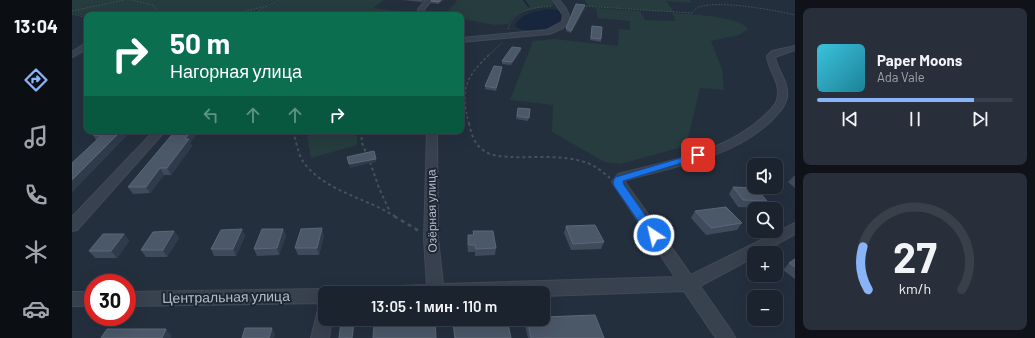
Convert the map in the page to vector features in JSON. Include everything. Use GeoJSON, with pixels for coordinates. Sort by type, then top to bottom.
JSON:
{"type":"FeatureCollection","features":[{"type":"Feature","properties":{"kind":"street"},"geometry":{"type":"LineString","coordinates":[[422,12],[421,9],[429,0]]}},
{"type":"Feature","properties":{"kind":"street"},"geometry":{"type":"LineString","coordinates":[[464,40],[548,32],[557,29],[562,26],[567,17],[567,12],[559,3]]}},
{"type":"Feature","properties":{"kind":"street"},"geometry":{"type":"LineString","coordinates":[[72,55],[84,48]]}},
{"type":"Feature","properties":{"kind":"street"},"geometry":{"type":"LineString","coordinates":[[726,338],[619,186],[618,182],[622,177],[713,151],[758,127],[770,117],[782,99],[780,75],[771,59],[771,56],[775,53],[795,48]]}},
{"type":"Feature","properties":{"kind":"street"},"geometry":{"type":"LineString","coordinates":[[72,226],[157,134]]}},
{"type":"Feature","properties":{"kind":"street","name":"Озёрная улица"},"geometry":{"type":"LineString","coordinates":[[432,134],[431,238],[435,286]]}},
{"type":"Feature","properties":{"kind":"street"},"geometry":{"type":"LineString","coordinates":[[550,288],[689,284],[795,228]]}},
{"type":"Feature","properties":{"kind":"street","name":"Центральная улица"},"geometry":{"type":"LineString","coordinates":[[136,298],[318,296]]}},
{"type":"Feature","properties":{"kind":"street"},"geometry":{"type":"LineString","coordinates":[[72,299],[84,299]]}},
{"type":"Feature","properties":{"kind":"street"},"geometry":{"type":"LineString","coordinates":[[320,338],[322,326]]}},
{"type":"Feature","properties":{"kind":"path"},"geometry":{"type":"LineString","coordinates":[[72,11],[125,0]]}},
{"type":"Feature","properties":{"kind":"path"},"geometry":{"type":"LineString","coordinates":[[131,0],[153,5],[159,12]]}},
{"type":"Feature","properties":{"kind":"path"},"geometry":{"type":"LineString","coordinates":[[256,12],[278,0]]}},
{"type":"Feature","properties":{"kind":"path"},"geometry":{"type":"LineString","coordinates":[[464,91],[472,71],[506,40],[508,22],[512,17],[529,10],[559,3],[692,13],[698,7],[716,3],[751,6],[795,15]]}},
{"type":"Feature","properties":{"kind":"path"},"geometry":{"type":"LineString","coordinates":[[240,12],[267,6]]}},
{"type":"Feature","properties":{"kind":"path"},"geometry":{"type":"LineString","coordinates":[[72,14],[84,17]]}},
{"type":"Feature","properties":{"kind":"path"},"geometry":{"type":"LineString","coordinates":[[464,108],[476,143],[481,150],[498,156],[575,160],[590,164],[603,172],[619,186]]}},
{"type":"Feature","properties":{"kind":"path"},"geometry":{"type":"LineString","coordinates":[[294,134],[303,162],[318,177],[349,195],[390,213],[431,238]]}},
{"type":"Feature","properties":{"kind":"path"},"geometry":{"type":"LineString","coordinates":[[361,134],[362,143],[390,213]]}},
{"type":"Feature","properties":{"kind":"green space"},"geometry":{"type":"Polygon","coordinates":[[[72,0],[276,0],[254,12],[84,12],[84,16],[72,13],[72,0]]]}},
{"type":"Feature","properties":{"kind":"green space"},"geometry":{"type":"Polygon","coordinates":[[[278,0],[384,0],[373,8],[402,12],[256,12],[278,0]]]}},
{"type":"Feature","properties":{"kind":"green space"},"geometry":{"type":"Polygon","coordinates":[[[455,0],[552,0],[554,3],[552,6],[521,12],[515,15],[508,24],[496,25],[464,20],[464,12],[447,12],[457,1],[455,0]]]}},
{"type":"Feature","properties":{"kind":"green space"},"geometry":{"type":"Polygon","coordinates":[[[585,0],[690,0],[692,3],[666,1],[674,12],[588,6],[585,0]]]}},
{"type":"Feature","properties":{"kind":"green space"},"geometry":{"type":"Polygon","coordinates":[[[596,8],[640,11],[645,20],[676,21],[672,13],[713,16],[735,21],[748,29],[739,35],[711,41],[722,69],[724,90],[700,88],[686,146],[620,164],[605,162],[552,132],[553,105],[510,100],[533,41],[554,39],[618,46],[619,29],[630,30],[630,21],[598,18],[596,8]]]}},
{"type":"Feature","properties":{"kind":"green space"},"geometry":{"type":"Polygon","coordinates":[[[307,134],[357,134],[357,145],[311,158],[307,134]]]}},
{"type":"Feature","properties":{"kind":"water"},"geometry":{"type":"Polygon","coordinates":[[[550,9],[562,11],[562,18],[559,24],[553,28],[528,31],[515,26],[520,18],[530,13],[550,9]]]}},
{"type":"Feature","properties":{"kind":"building"},"geometry":{"type":"Polygon","coordinates":[[[441,0],[439,2],[431,1],[441,0]]]}},
{"type":"Feature","properties":{"kind":"building"},"geometry":{"type":"Polygon","coordinates":[[[576,4],[585,5],[571,31],[566,28],[576,4]]]}},
{"type":"Feature","properties":{"kind":"building"},"geometry":{"type":"Polygon","coordinates":[[[592,26],[602,27],[601,39],[591,38],[592,26]]]}},
{"type":"Feature","properties":{"kind":"building"},"geometry":{"type":"Polygon","coordinates":[[[512,47],[521,48],[512,62],[502,61],[512,47]]]}},
{"type":"Feature","properties":{"kind":"building"},"geometry":{"type":"Polygon","coordinates":[[[494,66],[502,67],[496,88],[485,86],[494,66]]]}},
{"type":"Feature","properties":{"kind":"building"},"geometry":{"type":"Polygon","coordinates":[[[518,108],[530,109],[529,118],[517,116],[518,108]]]}},
{"type":"Feature","properties":{"kind":"building"},"geometry":{"type":"Polygon","coordinates":[[[118,134],[72,180],[72,163],[102,135],[93,135],[118,134]]]}},
{"type":"Feature","properties":{"kind":"building"},"geometry":{"type":"Polygon","coordinates":[[[172,134],[189,134],[185,139],[189,139],[167,168],[160,168],[146,187],[128,187],[172,134]]]}},
{"type":"Feature","properties":{"kind":"building"},"geometry":{"type":"Polygon","coordinates":[[[374,151],[376,159],[349,164],[347,157],[374,151]]]}},
{"type":"Feature","properties":{"kind":"building"},"geometry":{"type":"Polygon","coordinates":[[[733,187],[747,188],[747,194],[761,194],[767,201],[743,200],[733,187]]]}},
{"type":"Feature","properties":{"kind":"building"},"geometry":{"type":"Polygon","coordinates":[[[726,207],[742,223],[711,228],[695,211],[726,207]]]}},
{"type":"Feature","properties":{"kind":"building"},"geometry":{"type":"Polygon","coordinates":[[[595,225],[604,242],[573,244],[566,226],[595,225]]]}},
{"type":"Feature","properties":{"kind":"building"},"geometry":{"type":"Polygon","coordinates":[[[322,228],[317,248],[295,248],[301,229],[322,228]]]}},
{"type":"Feature","properties":{"kind":"building"},"geometry":{"type":"Polygon","coordinates":[[[242,229],[233,249],[211,249],[221,230],[242,229]]]}},
{"type":"Feature","properties":{"kind":"building"},"geometry":{"type":"Polygon","coordinates":[[[262,229],[283,229],[277,248],[254,249],[262,229]]]}},
{"type":"Feature","properties":{"kind":"building"},"geometry":{"type":"Polygon","coordinates":[[[174,231],[163,250],[141,250],[153,232],[174,231]]]}},
{"type":"Feature","properties":{"kind":"building"},"geometry":{"type":"Polygon","coordinates":[[[473,231],[493,231],[496,248],[476,249],[475,245],[469,245],[468,235],[474,235],[473,231]]]}},
{"type":"Feature","properties":{"kind":"building"},"geometry":{"type":"Polygon","coordinates":[[[103,234],[124,234],[111,251],[89,251],[103,234]]]}},
{"type":"Feature","properties":{"kind":"building"},"geometry":{"type":"Polygon","coordinates":[[[795,259],[795,267],[789,263],[795,259]]]}},
{"type":"Feature","properties":{"kind":"building"},"geometry":{"type":"Polygon","coordinates":[[[595,315],[604,338],[531,338],[528,326],[550,326],[550,317],[595,315]]]}},
{"type":"Feature","properties":{"kind":"building"},"geometry":{"type":"Polygon","coordinates":[[[340,326],[353,326],[352,338],[339,338],[340,326]]]}},
{"type":"Feature","properties":{"kind":"building"},"geometry":{"type":"Polygon","coordinates":[[[374,326],[435,326],[436,338],[373,338],[374,326]]]}},
{"type":"Feature","properties":{"kind":"building"},"geometry":{"type":"Polygon","coordinates":[[[454,326],[508,326],[511,338],[455,338],[454,326]]]}},
{"type":"Feature","properties":{"kind":"building"},"geometry":{"type":"Polygon","coordinates":[[[245,328],[272,328],[269,338],[242,338],[245,328]]]}},
{"type":"Feature","properties":{"kind":"building"},"geometry":{"type":"Polygon","coordinates":[[[107,329],[166,329],[162,338],[101,338],[107,329]]]}},
{"type":"Feature","properties":{"kind":"waterway"},"geometry":{"type":"LineString","coordinates":[[524,0],[529,7]]}},
{"type":"Feature","properties":{"kind":"route"},"geometry":{"type":"LineString","coordinates":[[654,235],[619,186],[619,179],[698,155]]}}]}
